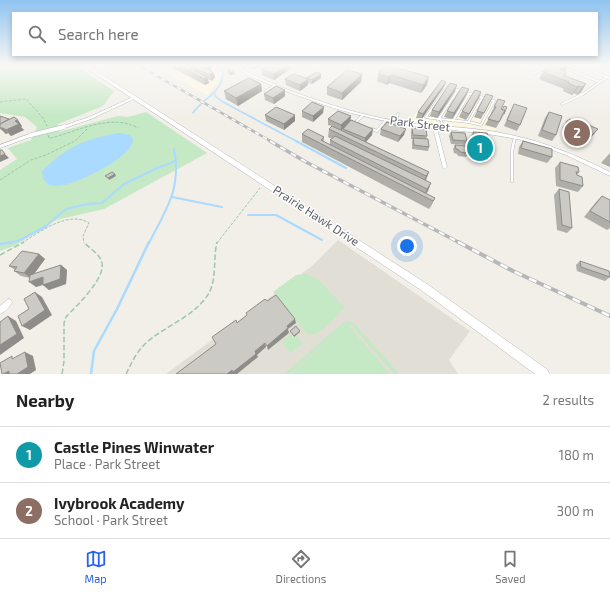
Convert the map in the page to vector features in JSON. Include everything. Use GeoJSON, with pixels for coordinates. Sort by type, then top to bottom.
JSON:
{"type":"FeatureCollection","features":[{"type":"Feature","properties":{"kind":"street","name":"Prairie Hawk Drive"},"geometry":{"type":"LineString","coordinates":[[110,82],[424,287],[544,374]]}},
{"type":"Feature","properties":{"kind":"street","name":"Park Street"},"geometry":{"type":"LineString","coordinates":[[268,82],[321,104],[363,115],[395,122],[478,131],[515,138],[557,150],[610,174]]}},
{"type":"Feature","properties":{"kind":"street"},"geometry":{"type":"LineString","coordinates":[[0,146],[31,135],[64,127],[99,114],[134,98]]}},
{"type":"Feature","properties":{"kind":"street"},"geometry":{"type":"LineString","coordinates":[[435,126],[445,167]]}},
{"type":"Feature","properties":{"kind":"street"},"geometry":{"type":"LineString","coordinates":[[0,311],[9,302]]}},
{"type":"Feature","properties":{"kind":"lane"},"geometry":{"type":"LineString","coordinates":[[562,104],[583,94],[599,82]]}},
{"type":"Feature","properties":{"kind":"lane"},"geometry":{"type":"LineString","coordinates":[[266,91],[275,85]]}},
{"type":"Feature","properties":{"kind":"lane"},"geometry":{"type":"LineString","coordinates":[[478,131],[494,101],[447,87],[426,117],[438,120],[469,121],[481,125]]}},
{"type":"Feature","properties":{"kind":"lane"},"geometry":{"type":"LineString","coordinates":[[438,120],[458,90]]}},
{"type":"Feature","properties":{"kind":"lane"},"geometry":{"type":"LineString","coordinates":[[453,121],[469,94]]}},
{"type":"Feature","properties":{"kind":"lane"},"geometry":{"type":"LineString","coordinates":[[469,121],[482,98]]}},
{"type":"Feature","properties":{"kind":"lane"},"geometry":{"type":"LineString","coordinates":[[395,122],[398,114]]}},
{"type":"Feature","properties":{"kind":"lane"},"geometry":{"type":"LineString","coordinates":[[363,115],[356,122],[363,125]]}},
{"type":"Feature","properties":{"kind":"lane"},"geometry":{"type":"LineString","coordinates":[[370,128],[377,131],[386,120]]}},
{"type":"Feature","properties":{"kind":"lane"},"geometry":{"type":"LineString","coordinates":[[441,120],[443,127]]}},
{"type":"Feature","properties":{"kind":"lane"},"geometry":{"type":"LineString","coordinates":[[512,181],[512,151],[515,138]]}},
{"type":"Feature","properties":{"kind":"path"},"geometry":{"type":"LineString","coordinates":[[0,102],[26,100]]}},
{"type":"Feature","properties":{"kind":"path"},"geometry":{"type":"LineString","coordinates":[[0,180],[31,160],[56,151],[75,141],[89,128],[124,122],[133,124],[138,128]]}},
{"type":"Feature","properties":{"kind":"path"},"geometry":{"type":"LineString","coordinates":[[126,374],[136,355],[144,344],[195,308],[206,296],[212,285],[217,241],[265,183]]}},
{"type":"Feature","properties":{"kind":"path"},"geometry":{"type":"LineString","coordinates":[[0,255],[8,252],[38,232],[62,220],[85,220],[89,223],[83,234],[82,241],[99,258],[103,266],[100,275],[93,286],[71,311],[64,323],[64,361],[62,374]]}},
{"type":"Feature","properties":{"kind":"shaded area"},"geometry":{"type":"Polygon","coordinates":[[[184,82],[218,82],[207,95],[184,82]]]}},
{"type":"Feature","properties":{"kind":"shaded area"},"geometry":{"type":"Polygon","coordinates":[[[440,83],[509,104],[495,130],[409,122],[440,83]]]}},
{"type":"Feature","properties":{"kind":"shaded area"},"geometry":{"type":"Polygon","coordinates":[[[338,240],[470,331],[449,360],[458,374],[166,374],[312,266],[338,240]]]}},
{"type":"Feature","properties":{"kind":"green space"},"geometry":{"type":"Polygon","coordinates":[[[0,82],[101,82],[114,91],[103,106],[58,124],[59,132],[118,116],[128,117],[146,112],[207,153],[104,209],[56,220],[16,245],[0,251],[0,170],[17,159],[8,148],[31,140],[37,127],[25,117],[0,113],[0,82]]]}},
{"type":"Feature","properties":{"kind":"green space"},"geometry":{"type":"Polygon","coordinates":[[[306,274],[317,278],[344,307],[327,326],[311,335],[306,333],[273,292],[296,275],[306,274]]]}},
{"type":"Feature","properties":{"kind":"green space"},"geometry":{"type":"Polygon","coordinates":[[[348,321],[355,324],[399,374],[394,374],[353,327],[348,325],[290,374],[284,374],[343,323],[348,321]]]}},
{"type":"Feature","properties":{"kind":"green space"},"geometry":{"type":"Polygon","coordinates":[[[348,325],[390,374],[292,374],[348,325]]]}},
{"type":"Feature","properties":{"kind":"green space"},"geometry":{"type":"Polygon","coordinates":[[[294,332],[303,344],[290,353],[282,341],[294,332]]]}},
{"type":"Feature","properties":{"kind":"water"},"geometry":{"type":"Polygon","coordinates":[[[119,133],[130,135],[133,139],[131,146],[125,153],[106,167],[75,182],[63,185],[49,185],[43,179],[42,171],[68,150],[86,141],[119,133]]]}},
{"type":"Feature","properties":{"kind":"building"},"geometry":{"type":"Polygon","coordinates":[[[240,82],[258,82],[261,84],[236,98],[224,91],[240,82]]]}},
{"type":"Feature","properties":{"kind":"building"},"geometry":{"type":"Polygon","coordinates":[[[294,82],[303,82],[300,85],[294,82]]]}},
{"type":"Feature","properties":{"kind":"building"},"geometry":{"type":"Polygon","coordinates":[[[332,82],[353,82],[342,93],[327,87],[332,82]]]}},
{"type":"Feature","properties":{"kind":"building"},"geometry":{"type":"Polygon","coordinates":[[[415,82],[425,82],[423,85],[415,82]]]}},
{"type":"Feature","properties":{"kind":"building"},"geometry":{"type":"Polygon","coordinates":[[[440,82],[446,82],[423,114],[418,112],[440,82]]]}},
{"type":"Feature","properties":{"kind":"building"},"geometry":{"type":"Polygon","coordinates":[[[582,82],[586,84],[582,87],[577,87],[568,83],[582,82]]]}},
{"type":"Feature","properties":{"kind":"building"},"geometry":{"type":"Polygon","coordinates":[[[450,83],[457,85],[439,112],[432,110],[450,83]]]}},
{"type":"Feature","properties":{"kind":"building"},"geometry":{"type":"Polygon","coordinates":[[[276,86],[285,90],[273,98],[264,94],[276,86]]]}},
{"type":"Feature","properties":{"kind":"building"},"geometry":{"type":"Polygon","coordinates":[[[462,87],[469,89],[454,113],[447,111],[462,87]]]}},
{"type":"Feature","properties":{"kind":"building"},"geometry":{"type":"Polygon","coordinates":[[[475,90],[481,92],[469,114],[462,111],[475,90]]]}},
{"type":"Feature","properties":{"kind":"building"},"geometry":{"type":"Polygon","coordinates":[[[486,94],[493,96],[484,113],[477,111],[486,94]]]}},
{"type":"Feature","properties":{"kind":"building"},"geometry":{"type":"Polygon","coordinates":[[[498,99],[505,101],[501,109],[505,110],[499,122],[488,119],[496,107],[494,107],[498,99]]]}},
{"type":"Feature","properties":{"kind":"building"},"geometry":{"type":"Polygon","coordinates":[[[312,102],[324,107],[313,116],[302,111],[312,102]]]}},
{"type":"Feature","properties":{"kind":"building"},"geometry":{"type":"Polygon","coordinates":[[[514,104],[527,108],[520,125],[507,120],[514,104]]]}},
{"type":"Feature","properties":{"kind":"building"},"geometry":{"type":"Polygon","coordinates":[[[504,106],[507,107],[504,114],[505,110],[502,110],[504,106]]]}},
{"type":"Feature","properties":{"kind":"building"},"geometry":{"type":"Polygon","coordinates":[[[276,107],[295,115],[284,124],[265,115],[276,107]]]}},
{"type":"Feature","properties":{"kind":"building"},"geometry":{"type":"Polygon","coordinates":[[[338,111],[351,116],[341,125],[328,119],[338,111]]]}},
{"type":"Feature","properties":{"kind":"building"},"geometry":{"type":"Polygon","coordinates":[[[549,112],[562,116],[556,135],[542,130],[549,112]]]}},
{"type":"Feature","properties":{"kind":"building"},"geometry":{"type":"Polygon","coordinates":[[[0,116],[9,119],[0,124],[0,116]]]}},
{"type":"Feature","properties":{"kind":"building"},"geometry":{"type":"Polygon","coordinates":[[[14,117],[18,120],[15,121],[19,124],[6,130],[0,128],[0,124],[14,117]]]}},
{"type":"Feature","properties":{"kind":"building"},"geometry":{"type":"Polygon","coordinates":[[[570,119],[574,119],[598,129],[592,135],[572,129],[573,128],[570,126],[571,125],[566,122],[570,119]]]}},
{"type":"Feature","properties":{"kind":"building"},"geometry":{"type":"Polygon","coordinates":[[[351,120],[373,129],[365,138],[343,129],[351,120]]]}},
{"type":"Feature","properties":{"kind":"building"},"geometry":{"type":"Polygon","coordinates":[[[387,122],[406,129],[400,136],[381,129],[387,122]]]}},
{"type":"Feature","properties":{"kind":"building"},"geometry":{"type":"Polygon","coordinates":[[[332,126],[429,172],[426,176],[329,129],[332,126]]]}},
{"type":"Feature","properties":{"kind":"building"},"geometry":{"type":"Polygon","coordinates":[[[412,128],[426,129],[427,136],[413,135],[412,128]]]}},
{"type":"Feature","properties":{"kind":"building"},"geometry":{"type":"Polygon","coordinates":[[[308,129],[324,137],[321,140],[435,198],[433,201],[302,134],[308,129]]]}},
{"type":"Feature","properties":{"kind":"building"},"geometry":{"type":"Polygon","coordinates":[[[451,132],[465,133],[467,141],[453,140],[451,132]]]}},
{"type":"Feature","properties":{"kind":"building"},"geometry":{"type":"Polygon","coordinates":[[[473,132],[487,133],[493,150],[478,149],[473,132]]]}},
{"type":"Feature","properties":{"kind":"building"},"geometry":{"type":"Polygon","coordinates":[[[335,136],[431,183],[427,189],[330,140],[335,136]]]}},
{"type":"Feature","properties":{"kind":"building"},"geometry":{"type":"Polygon","coordinates":[[[413,138],[428,139],[429,147],[414,145],[413,138]]]}},
{"type":"Feature","properties":{"kind":"building"},"geometry":{"type":"Polygon","coordinates":[[[523,141],[552,149],[552,157],[521,148],[523,141]]]}},
{"type":"Feature","properties":{"kind":"building"},"geometry":{"type":"Polygon","coordinates":[[[455,145],[466,146],[468,153],[460,152],[456,149],[455,145]]]}},
{"type":"Feature","properties":{"kind":"building"},"geometry":{"type":"Polygon","coordinates":[[[0,150],[2,150],[5,154],[0,156],[0,150]]]}},
{"type":"Feature","properties":{"kind":"building"},"geometry":{"type":"Polygon","coordinates":[[[560,162],[578,167],[579,172],[576,172],[577,175],[582,177],[583,186],[560,180],[560,162]]]}},
{"type":"Feature","properties":{"kind":"building"},"geometry":{"type":"Polygon","coordinates":[[[112,172],[115,174],[108,178],[105,176],[112,172]]]}},
{"type":"Feature","properties":{"kind":"building"},"geometry":{"type":"Polygon","coordinates":[[[559,189],[569,192],[572,228],[562,225],[559,189]]]}},
{"type":"Feature","properties":{"kind":"building"},"geometry":{"type":"Polygon","coordinates":[[[602,196],[610,200],[610,222],[590,211],[602,196]]]}},
{"type":"Feature","properties":{"kind":"building"},"geometry":{"type":"Polygon","coordinates":[[[22,251],[39,254],[24,273],[14,271],[17,267],[9,266],[22,251]]]}},
{"type":"Feature","properties":{"kind":"building"},"geometry":{"type":"Polygon","coordinates":[[[580,261],[609,271],[610,277],[581,267],[580,261]]]}},
{"type":"Feature","properties":{"kind":"building"},"geometry":{"type":"Polygon","coordinates":[[[61,265],[60,279],[43,285],[43,277],[29,282],[30,275],[61,265]]]}},
{"type":"Feature","properties":{"kind":"building"},"geometry":{"type":"Polygon","coordinates":[[[35,292],[45,310],[22,326],[18,316],[29,309],[24,299],[35,292]]]}},
{"type":"Feature","properties":{"kind":"building"},"geometry":{"type":"Polygon","coordinates":[[[276,295],[295,319],[287,326],[288,328],[267,346],[265,343],[255,351],[256,354],[233,372],[232,370],[227,374],[176,374],[216,344],[212,337],[236,320],[237,323],[247,315],[246,313],[265,299],[267,301],[276,295]]]}},
{"type":"Feature","properties":{"kind":"building"},"geometry":{"type":"Polygon","coordinates":[[[8,316],[17,334],[0,345],[0,322],[8,316]]]}},
{"type":"Feature","properties":{"kind":"building"},"geometry":{"type":"Polygon","coordinates":[[[296,326],[300,331],[294,336],[290,331],[296,326]]]}},
{"type":"Feature","properties":{"kind":"building"},"geometry":{"type":"Polygon","coordinates":[[[25,352],[28,367],[17,374],[9,374],[9,371],[2,374],[0,363],[12,356],[12,359],[25,352]]]}},
{"type":"Feature","properties":{"kind":"waterway"},"geometry":{"type":"LineString","coordinates":[[193,113],[217,90],[221,82]]}},
{"type":"Feature","properties":{"kind":"waterway"},"geometry":{"type":"LineString","coordinates":[[214,93],[216,97],[223,102],[298,142]]}},
{"type":"Feature","properties":{"kind":"waterway"},"geometry":{"type":"LineString","coordinates":[[296,141],[346,168]]}},
{"type":"Feature","properties":{"kind":"waterway"},"geometry":{"type":"LineString","coordinates":[[174,149],[176,161]]}},
{"type":"Feature","properties":{"kind":"waterway"},"geometry":{"type":"LineString","coordinates":[[10,242],[18,241],[45,227],[66,209],[88,204],[102,203],[124,184],[157,168],[176,161]]}},
{"type":"Feature","properties":{"kind":"waterway"},"geometry":{"type":"LineString","coordinates":[[149,243],[171,198],[176,176],[176,161]]}},
{"type":"Feature","properties":{"kind":"waterway"},"geometry":{"type":"LineString","coordinates":[[172,197],[222,207]]}},
{"type":"Feature","properties":{"kind":"waterway"},"geometry":{"type":"LineString","coordinates":[[248,215],[276,215],[322,240]]}},
{"type":"Feature","properties":{"kind":"waterway"},"geometry":{"type":"LineString","coordinates":[[0,244],[10,242]]}},
{"type":"Feature","properties":{"kind":"waterway"},"geometry":{"type":"LineString","coordinates":[[91,374],[94,351],[117,309],[149,242]]}},
{"type":"Feature","properties":{"kind":"railway"},"geometry":{"type":"LineString","coordinates":[[168,82],[272,142]]}},
{"type":"Feature","properties":{"kind":"railway"},"geometry":{"type":"LineString","coordinates":[[270,141],[306,162],[460,243]]}},
{"type":"Feature","properties":{"kind":"railway"},"geometry":{"type":"LineString","coordinates":[[458,242],[513,271],[610,316]]}},
{"type":"Feature","properties":{"kind":"place","name":"Ivybrook Academy"},"geometry":{"type":"Point","coordinates":[577,133]}},
{"type":"Feature","properties":{"kind":"place","name":"Castle Pines Winwater"},"geometry":{"type":"Point","coordinates":[480,148]}}]}
